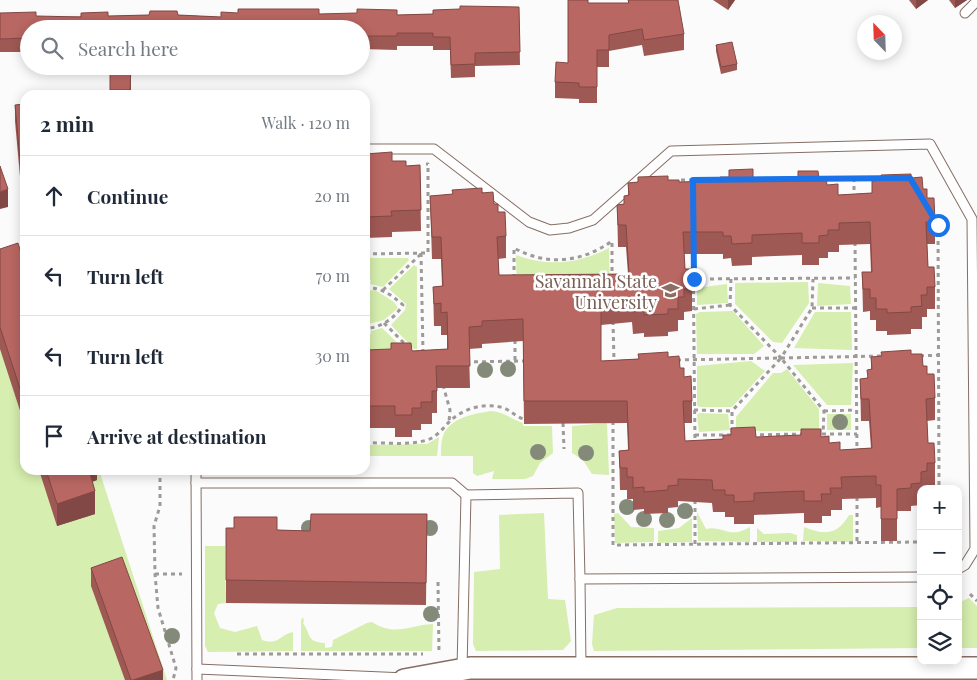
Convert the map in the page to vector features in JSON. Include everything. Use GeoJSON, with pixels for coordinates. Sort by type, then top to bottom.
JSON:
{"type":"FeatureCollection","features":[{"type":"Feature","properties":{"kind":"street"},"geometry":{"type":"LineString","coordinates":[[408,679],[462,670],[581,668],[977,668]]}},
{"type":"Feature","properties":{"kind":"lane"},"geometry":{"type":"LineString","coordinates":[[965,13],[977,1]]}},
{"type":"Feature","properties":{"kind":"lane"},"geometry":{"type":"LineString","coordinates":[[370,150],[434,149],[529,222],[550,230],[569,228],[593,220],[671,151],[930,144],[972,219],[975,550],[962,567]]}},
{"type":"Feature","properties":{"kind":"lane"},"geometry":{"type":"LineString","coordinates":[[196,475],[197,680]]}},
{"type":"Feature","properties":{"kind":"lane"},"geometry":{"type":"LineString","coordinates":[[196,483],[452,483],[466,495],[578,493],[581,668]]}},
{"type":"Feature","properties":{"kind":"lane"},"geometry":{"type":"LineString","coordinates":[[462,670],[466,495]]}},
{"type":"Feature","properties":{"kind":"lane"},"geometry":{"type":"LineString","coordinates":[[580,579],[917,577]]}},
{"type":"Feature","properties":{"kind":"lane"},"geometry":{"type":"LineString","coordinates":[[197,669],[408,679]]}},
{"type":"Feature","properties":{"kind":"path"},"geometry":{"type":"LineString","coordinates":[[370,254],[428,253],[428,164],[419,164]]}},
{"type":"Feature","properties":{"kind":"path"},"geometry":{"type":"LineString","coordinates":[[854,178],[854,206]]}},
{"type":"Feature","properties":{"kind":"path"},"geometry":{"type":"LineString","coordinates":[[816,179],[891,178]]}},
{"type":"Feature","properties":{"kind":"path"},"geometry":{"type":"LineString","coordinates":[[681,180],[731,180]]}},
{"type":"Feature","properties":{"kind":"path"},"geometry":{"type":"LineString","coordinates":[[693,180],[693,190]]}},
{"type":"Feature","properties":{"kind":"path"},"geometry":{"type":"LineString","coordinates":[[933,217],[938,225],[939,485]]}},
{"type":"Feature","properties":{"kind":"path"},"geometry":{"type":"LineString","coordinates":[[855,233],[857,454]]}},
{"type":"Feature","properties":{"kind":"path"},"geometry":{"type":"LineString","coordinates":[[514,286],[514,248],[538,258],[564,260],[586,256],[612,242],[612,281]]}},
{"type":"Feature","properties":{"kind":"path"},"geometry":{"type":"LineString","coordinates":[[693,249],[694,445]]}},
{"type":"Feature","properties":{"kind":"path"},"geometry":{"type":"LineString","coordinates":[[382,290],[421,253]]}},
{"type":"Feature","properties":{"kind":"path"},"geometry":{"type":"LineString","coordinates":[[421,253],[423,362]]}},
{"type":"Feature","properties":{"kind":"path"},"geometry":{"type":"LineString","coordinates":[[694,279],[855,278]]}},
{"type":"Feature","properties":{"kind":"path"},"geometry":{"type":"LineString","coordinates":[[731,279],[730,305],[782,358],[824,411],[823,434]]}},
{"type":"Feature","properties":{"kind":"path"},"geometry":{"type":"LineString","coordinates":[[732,435],[732,411],[782,358],[812,308],[814,279]]}},
{"type":"Feature","properties":{"kind":"path"},"geometry":{"type":"LineString","coordinates":[[370,288],[382,290],[403,304],[395,317],[370,327]]}},
{"type":"Feature","properties":{"kind":"path"},"geometry":{"type":"LineString","coordinates":[[694,309],[730,305]]}},
{"type":"Feature","properties":{"kind":"path"},"geometry":{"type":"LineString","coordinates":[[812,308],[856,308]]}},
{"type":"Feature","properties":{"kind":"path"},"geometry":{"type":"LineString","coordinates":[[613,311],[614,370]]}},
{"type":"Feature","properties":{"kind":"path"},"geometry":{"type":"LineString","coordinates":[[384,323],[410,349]]}},
{"type":"Feature","properties":{"kind":"path"},"geometry":{"type":"LineString","coordinates":[[515,333],[515,361]]}},
{"type":"Feature","properties":{"kind":"path"},"geometry":{"type":"LineString","coordinates":[[910,356],[939,355]]}},
{"type":"Feature","properties":{"kind":"path"},"geometry":{"type":"LineString","coordinates":[[667,360],[892,356]]}},
{"type":"Feature","properties":{"kind":"path"},"geometry":{"type":"LineString","coordinates":[[607,361],[622,360]]}},
{"type":"Feature","properties":{"kind":"path"},"geometry":{"type":"LineString","coordinates":[[460,362],[523,361]]}},
{"type":"Feature","properties":{"kind":"path"},"geometry":{"type":"LineString","coordinates":[[440,377],[447,398],[449,422]]}},
{"type":"Feature","properties":{"kind":"path"},"geometry":{"type":"LineString","coordinates":[[370,443],[427,440],[438,434],[458,414],[472,408],[489,406],[505,408],[515,416],[524,419]]}},
{"type":"Feature","properties":{"kind":"path"},"geometry":{"type":"LineString","coordinates":[[694,410],[732,411]]}},
{"type":"Feature","properties":{"kind":"path"},"geometry":{"type":"LineString","coordinates":[[824,411],[856,410]]}},
{"type":"Feature","properties":{"kind":"path"},"geometry":{"type":"LineString","coordinates":[[613,419],[613,545],[917,542]]}},
{"type":"Feature","properties":{"kind":"path"},"geometry":{"type":"LineString","coordinates":[[563,423],[564,449]]}},
{"type":"Feature","properties":{"kind":"path"},"geometry":{"type":"LineString","coordinates":[[750,435],[805,434]]}},
{"type":"Feature","properties":{"kind":"path"},"geometry":{"type":"LineString","coordinates":[[814,434],[856,434]]}},
{"type":"Feature","properties":{"kind":"path"},"geometry":{"type":"LineString","coordinates":[[694,435],[741,435]]}},
{"type":"Feature","properties":{"kind":"path"},"geometry":{"type":"LineString","coordinates":[[160,475],[160,506],[154,526],[155,574],[158,608],[176,668],[173,680]]}},
{"type":"Feature","properties":{"kind":"path"},"geometry":{"type":"LineString","coordinates":[[857,494],[857,543]]}},
{"type":"Feature","properties":{"kind":"path"},"geometry":{"type":"LineString","coordinates":[[695,495],[695,544]]}},
{"type":"Feature","properties":{"kind":"path"},"geometry":{"type":"LineString","coordinates":[[155,574],[196,574]]}},
{"type":"Feature","properties":{"kind":"path"},"geometry":{"type":"LineString","coordinates":[[230,654],[439,654],[438,582]]}},
{"type":"Feature","properties":{"kind":"path"},"geometry":{"type":"LineString","coordinates":[[970,594],[977,601]]}},
{"type":"Feature","properties":{"kind":"green space"},"geometry":{"type":"Polygon","coordinates":[[[609,248],[610,300],[517,301],[516,255],[540,261],[563,262],[586,258],[609,248]]]}},
{"type":"Feature","properties":{"kind":"green space"},"geometry":{"type":"Polygon","coordinates":[[[20,257],[20,475],[101,475],[167,680],[0,680],[0,263],[20,257]]]}},
{"type":"Feature","properties":{"kind":"green space"},"geometry":{"type":"Polygon","coordinates":[[[370,258],[408,258],[409,260],[383,287],[370,284],[370,258]]]}},
{"type":"Feature","properties":{"kind":"green space"},"geometry":{"type":"Polygon","coordinates":[[[414,265],[417,267],[417,349],[414,349],[391,325],[405,310],[406,304],[389,289],[414,265]]]}},
{"type":"Feature","properties":{"kind":"green space"},"geometry":{"type":"Polygon","coordinates":[[[808,282],[809,303],[782,343],[773,342],[735,304],[735,283],[808,282]]]}},
{"type":"Feature","properties":{"kind":"green space"},"geometry":{"type":"Polygon","coordinates":[[[818,283],[850,286],[851,304],[817,306],[818,283]]]}},
{"type":"Feature","properties":{"kind":"green space"},"geometry":{"type":"Polygon","coordinates":[[[727,284],[728,303],[697,305],[697,288],[727,284]]]}},
{"type":"Feature","properties":{"kind":"green space"},"geometry":{"type":"Polygon","coordinates":[[[370,290],[375,290],[394,302],[398,308],[384,320],[370,324],[370,290]]]}},
{"type":"Feature","properties":{"kind":"green space"},"geometry":{"type":"Polygon","coordinates":[[[733,311],[764,346],[754,354],[697,354],[696,314],[700,312],[733,311]]]}},
{"type":"Feature","properties":{"kind":"green space"},"geometry":{"type":"Polygon","coordinates":[[[815,312],[851,312],[852,350],[794,348],[815,312]]]}},
{"type":"Feature","properties":{"kind":"green space"},"geometry":{"type":"Polygon","coordinates":[[[382,328],[411,356],[370,356],[371,331],[382,328]]]}},
{"type":"Feature","properties":{"kind":"green space"},"geometry":{"type":"Polygon","coordinates":[[[751,361],[765,371],[732,407],[699,407],[697,405],[697,366],[751,361]]]}},
{"type":"Feature","properties":{"kind":"green space"},"geometry":{"type":"Polygon","coordinates":[[[853,363],[851,405],[827,405],[793,365],[853,363]]]}},
{"type":"Feature","properties":{"kind":"green space"},"geometry":{"type":"Polygon","coordinates":[[[787,369],[819,409],[819,431],[736,431],[736,417],[773,373],[781,373],[787,369]]]}},
{"type":"Feature","properties":{"kind":"green space"},"geometry":{"type":"Polygon","coordinates":[[[491,411],[504,414],[523,423],[523,426],[552,426],[553,453],[540,463],[533,476],[525,479],[492,479],[494,471],[477,476],[473,473],[473,456],[441,456],[442,438],[451,424],[463,418],[491,411]]]}},
{"type":"Feature","properties":{"kind":"green space"},"geometry":{"type":"Polygon","coordinates":[[[699,413],[728,414],[730,430],[699,432],[697,415],[699,413]]]}},
{"type":"Feature","properties":{"kind":"green space"},"geometry":{"type":"Polygon","coordinates":[[[827,414],[851,414],[851,430],[827,430],[827,414]]]}},
{"type":"Feature","properties":{"kind":"green space"},"geometry":{"type":"Polygon","coordinates":[[[607,423],[609,475],[592,474],[583,460],[572,453],[572,426],[607,423]]]}},
{"type":"Feature","properties":{"kind":"green space"},"geometry":{"type":"Polygon","coordinates":[[[439,437],[437,456],[370,456],[370,445],[427,444],[439,437]]]}},
{"type":"Feature","properties":{"kind":"green space"},"geometry":{"type":"Polygon","coordinates":[[[697,512],[706,529],[712,528],[736,532],[750,527],[750,542],[698,541],[697,512]]]}},
{"type":"Feature","properties":{"kind":"green space"},"geometry":{"type":"Polygon","coordinates":[[[544,513],[548,599],[565,600],[571,641],[563,650],[476,651],[473,644],[474,572],[500,569],[499,515],[544,513]]]}},
{"type":"Feature","properties":{"kind":"green space"},"geometry":{"type":"Polygon","coordinates":[[[618,513],[631,527],[654,528],[654,542],[615,543],[614,514],[618,513]]]}},
{"type":"Feature","properties":{"kind":"green space"},"geometry":{"type":"Polygon","coordinates":[[[849,515],[853,515],[853,542],[803,541],[804,527],[830,532],[840,527],[849,515]]]}},
{"type":"Feature","properties":{"kind":"green space"},"geometry":{"type":"Polygon","coordinates":[[[692,518],[692,542],[658,543],[658,531],[679,528],[692,518]]]}},
{"type":"Feature","properties":{"kind":"green space"},"geometry":{"type":"Polygon","coordinates":[[[757,528],[764,534],[790,533],[797,535],[797,542],[757,542],[757,528]]]}},
{"type":"Feature","properties":{"kind":"green space"},"geometry":{"type":"Polygon","coordinates":[[[205,546],[225,546],[226,603],[218,604],[214,613],[220,628],[235,632],[257,626],[262,640],[272,642],[293,632],[293,651],[208,652],[205,646],[205,546]]]}},
{"type":"Feature","properties":{"kind":"green space"},"geometry":{"type":"Polygon","coordinates":[[[969,598],[977,606],[977,648],[962,648],[962,601],[969,598]]]}},
{"type":"Feature","properties":{"kind":"green space"},"geometry":{"type":"Polygon","coordinates":[[[917,607],[917,648],[594,651],[592,644],[594,615],[617,608],[917,607]]]}},
{"type":"Feature","properties":{"kind":"green space"},"geometry":{"type":"Polygon","coordinates":[[[303,617],[303,623],[310,637],[315,641],[325,643],[325,648],[332,647],[333,640],[367,623],[372,622],[388,629],[402,629],[433,624],[432,651],[301,651],[301,620],[303,617]]]}},
{"type":"Feature","properties":{"kind":"building"},"geometry":{"type":"Polygon","coordinates":[[[568,0],[588,0],[588,3],[629,3],[628,0],[678,0],[684,34],[644,40],[642,29],[609,35],[609,50],[597,50],[597,87],[579,87],[579,83],[555,82],[556,62],[568,63],[568,0]]]}},
{"type":"Feature","properties":{"kind":"building"},"geometry":{"type":"Polygon","coordinates":[[[460,6],[519,7],[520,52],[475,53],[475,64],[451,65],[450,37],[433,37],[433,33],[397,33],[397,36],[370,36],[370,20],[20,20],[20,38],[0,39],[0,13],[36,12],[36,16],[81,17],[81,13],[108,12],[108,16],[149,15],[150,11],[177,11],[178,15],[221,17],[221,12],[238,13],[238,9],[319,9],[319,14],[357,13],[357,9],[397,10],[397,15],[433,14],[433,10],[460,9],[460,6]]]}},
{"type":"Feature","properties":{"kind":"building"},"geometry":{"type":"Polygon","coordinates":[[[732,42],[737,64],[721,67],[716,45],[732,42]]]}},
{"type":"Feature","properties":{"kind":"building"},"geometry":{"type":"Polygon","coordinates":[[[110,75],[131,75],[130,90],[110,90],[110,75]]]}},
{"type":"Feature","properties":{"kind":"building"},"geometry":{"type":"Polygon","coordinates":[[[20,104],[20,161],[15,105],[20,104]]]}},
{"type":"Feature","properties":{"kind":"building"},"geometry":{"type":"Polygon","coordinates":[[[392,152],[392,161],[406,161],[406,166],[420,165],[421,210],[391,211],[392,216],[370,217],[370,154],[392,152]]]}},
{"type":"Feature","properties":{"kind":"building"},"geometry":{"type":"Polygon","coordinates":[[[0,166],[8,189],[0,192],[0,166]]]}},
{"type":"Feature","properties":{"kind":"building"},"geometry":{"type":"Polygon","coordinates":[[[753,169],[753,178],[798,177],[798,171],[818,171],[819,179],[826,178],[827,185],[838,184],[838,195],[872,193],[872,181],[882,180],[881,175],[911,174],[911,178],[922,177],[923,189],[927,189],[927,198],[934,198],[935,222],[926,222],[928,267],[934,267],[935,287],[927,287],[927,295],[921,295],[922,306],[911,307],[911,312],[887,313],[887,309],[876,309],[876,298],[870,298],[870,289],[863,289],[862,272],[872,272],[870,222],[839,223],[839,230],[828,230],[828,235],[819,236],[819,243],[802,243],[802,233],[752,235],[752,243],[732,244],[731,236],[723,236],[723,232],[683,232],[685,269],[691,269],[692,289],[684,289],[684,297],[678,297],[678,309],[668,309],[668,314],[644,315],[644,311],[633,312],[632,300],[601,303],[601,361],[639,359],[638,354],[668,352],[668,357],[679,356],[680,368],[684,368],[684,377],[691,376],[692,401],[683,401],[685,441],[723,439],[723,435],[731,435],[731,428],[755,427],[756,437],[801,435],[801,429],[821,429],[821,437],[829,436],[829,443],[840,442],[840,450],[872,448],[869,399],[861,399],[860,379],[868,378],[867,370],[872,369],[871,357],[882,356],[881,352],[911,350],[911,354],[922,354],[923,366],[927,366],[927,374],[934,374],[935,398],[926,399],[928,443],[934,443],[935,463],[927,463],[927,471],[921,472],[921,483],[911,484],[911,488],[897,489],[897,519],[881,519],[881,485],[876,485],[876,476],[841,477],[842,488],[830,488],[831,494],[821,494],[822,501],[804,501],[804,491],[754,493],[754,501],[734,502],[734,495],[725,495],[725,490],[713,490],[712,480],[678,479],[678,485],[668,486],[668,490],[644,492],[644,487],[633,488],[633,477],[627,477],[627,468],[620,468],[619,451],[629,450],[627,401],[524,401],[523,319],[482,321],[482,326],[469,327],[470,366],[436,366],[437,391],[432,391],[432,402],[421,402],[421,408],[412,408],[412,415],[395,415],[395,406],[370,406],[370,350],[391,349],[391,343],[411,343],[412,351],[448,349],[447,312],[441,313],[441,303],[434,304],[433,287],[443,286],[441,237],[432,237],[430,196],[453,194],[452,190],[482,188],[482,193],[493,192],[494,204],[498,204],[498,212],[505,212],[506,236],[497,237],[499,275],[629,274],[626,225],[618,225],[617,205],[624,204],[624,196],[629,195],[628,183],[638,182],[638,177],[668,176],[668,180],[679,180],[679,182],[721,181],[720,177],[729,177],[729,170],[753,169]]]}},
{"type":"Feature","properties":{"kind":"building"},"geometry":{"type":"Polygon","coordinates":[[[18,243],[20,250],[20,389],[0,327],[0,249],[18,243]]]}},
{"type":"Feature","properties":{"kind":"building"},"geometry":{"type":"Polygon","coordinates":[[[48,475],[90,475],[95,491],[57,504],[48,475]]]}},
{"type":"Feature","properties":{"kind":"building"},"geometry":{"type":"Polygon","coordinates":[[[311,514],[427,514],[426,583],[226,580],[226,528],[234,528],[234,517],[277,517],[277,530],[310,531],[311,514]]]}},
{"type":"Feature","properties":{"kind":"building"},"geometry":{"type":"Polygon","coordinates":[[[122,557],[163,670],[133,680],[131,680],[91,568],[122,557]]]}},
{"type":"Feature","properties":{"kind":"place","name":"Savannah State University"},"geometry":{"type":"Point","coordinates":[671,291]}},
{"type":"Feature","properties":{"kind":"route"},"geometry":{"type":"LineString","coordinates":[[694,279],[693,180],[910,178],[938,225]]}}]}
